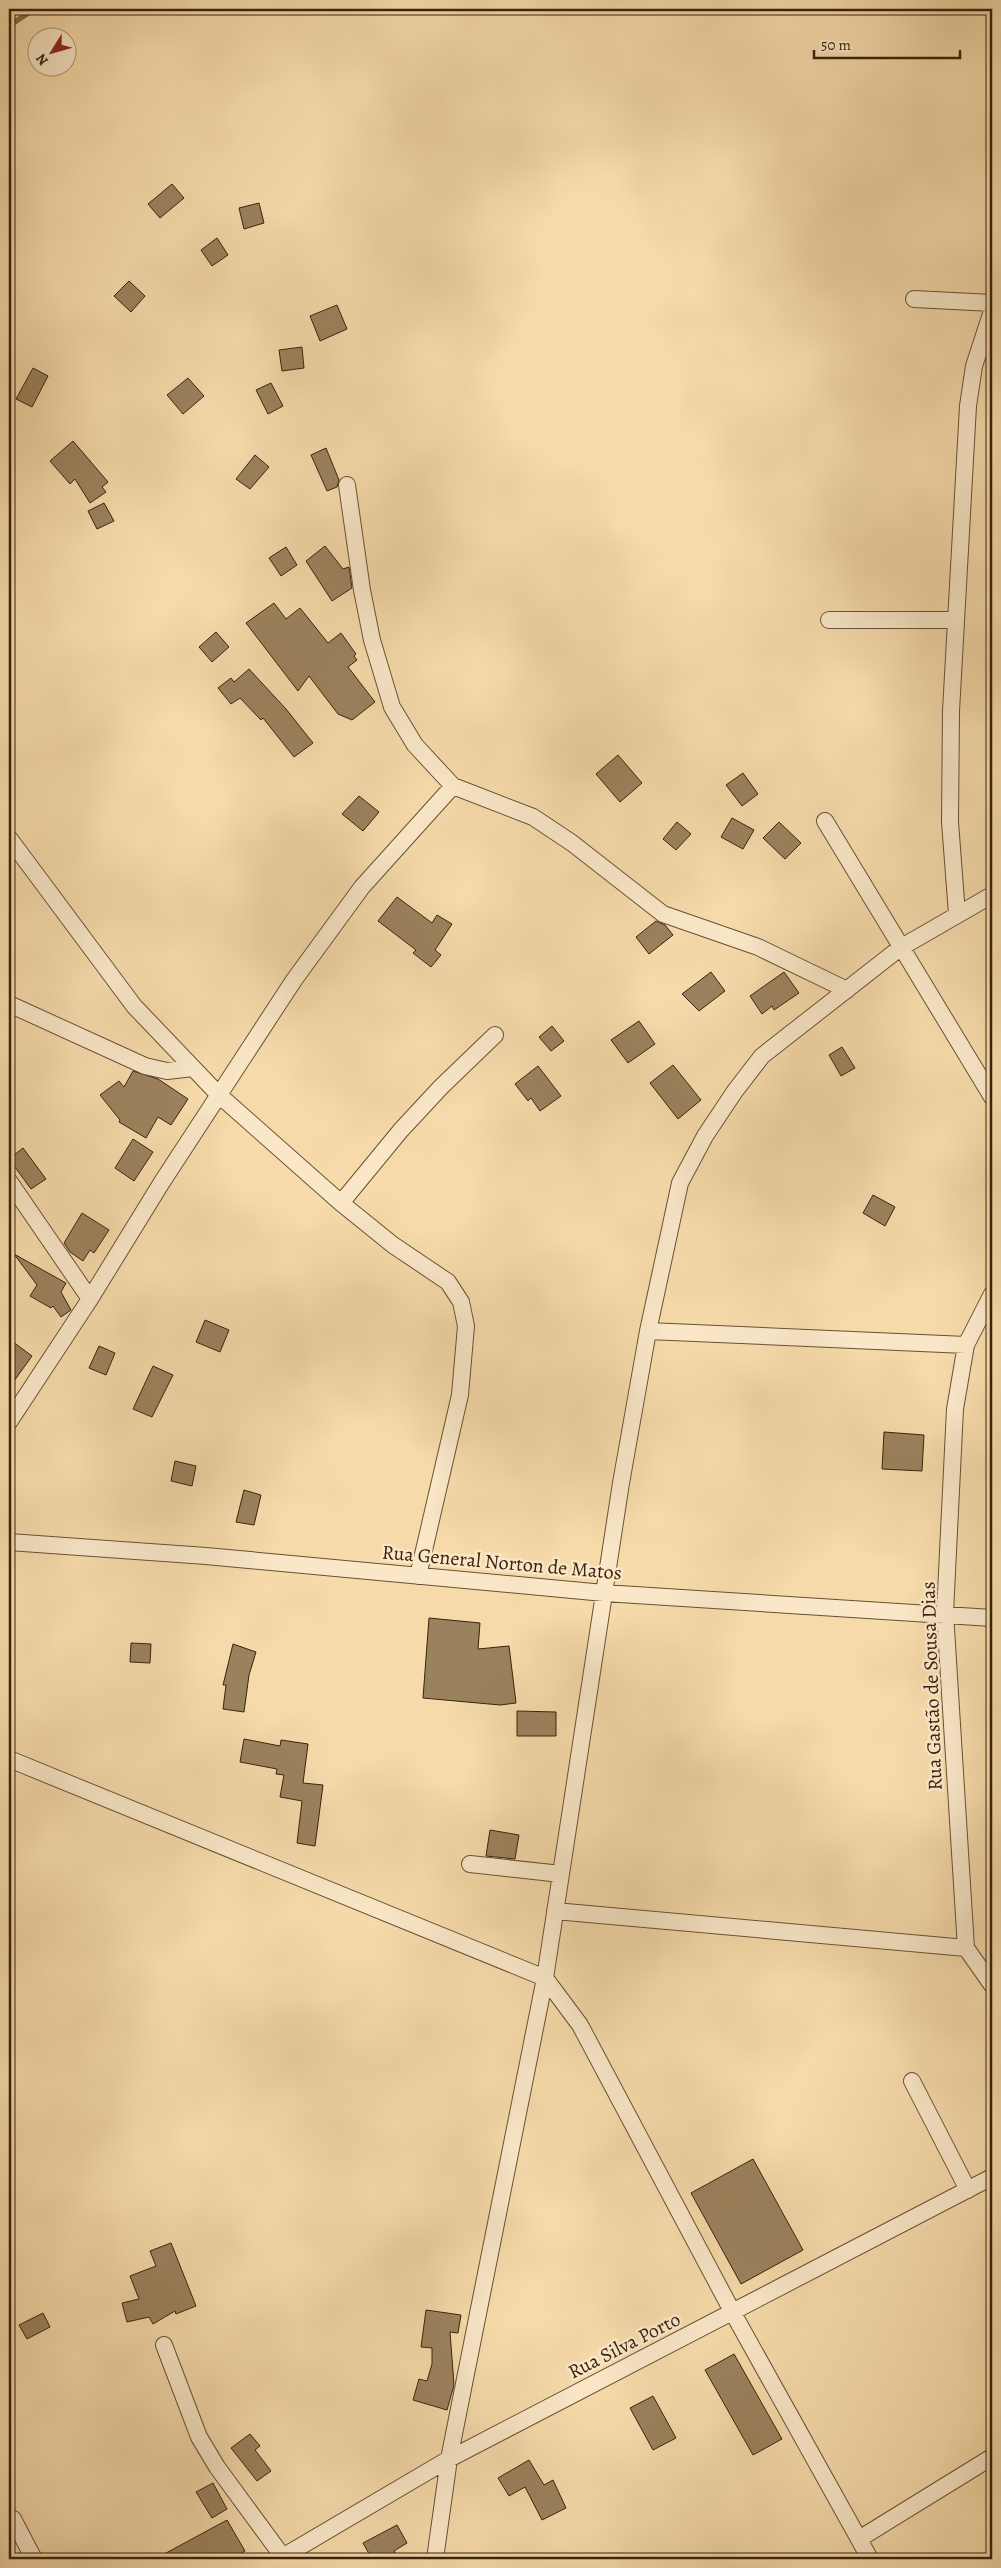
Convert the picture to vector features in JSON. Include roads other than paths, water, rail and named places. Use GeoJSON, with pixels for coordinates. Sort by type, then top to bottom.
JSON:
{"type":"FeatureCollection","features":[{"type":"Feature","properties":{"kind":"street"},"geometry":{"type":"LineString","coordinates":[[914,299],[992,303]]}},
{"type":"Feature","properties":{"kind":"street"},"geometry":{"type":"LineString","coordinates":[[957,914],[950,822],[951,710],[955,620],[968,406],[974,366],[992,311]]}},
{"type":"Feature","properties":{"kind":"street"},"geometry":{"type":"LineString","coordinates":[[347,486],[362,590],[372,640],[392,707],[415,745],[454,786],[533,817],[572,843],[663,914],[758,947],[847,990]]}},
{"type":"Feature","properties":{"kind":"street"},"geometry":{"type":"LineString","coordinates":[[829,620],[955,620]]}},
{"type":"Feature","properties":{"kind":"street"},"geometry":{"type":"LineString","coordinates":[[9,1422],[14,1402],[90,1299],[294,980],[362,887],[454,786]]}},
{"type":"Feature","properties":{"kind":"street"},"geometry":{"type":"LineString","coordinates":[[825,821],[900,948],[992,1097]]}},
{"type":"Feature","properties":{"kind":"street"},"geometry":{"type":"LineString","coordinates":[[9,838],[134,1006],[219,1095],[340,1203],[393,1245],[448,1282],[461,1302],[466,1326],[460,1395],[418,1576]]}},
{"type":"Feature","properties":{"kind":"street"},"geometry":{"type":"LineString","coordinates":[[435,2559],[449,2459],[545,1978],[604,1593],[648,1331],[680,1183],[705,1136],[734,1091],[762,1056],[900,948],[992,895]]}},
{"type":"Feature","properties":{"kind":"street"},"geometry":{"type":"LineString","coordinates":[[9,1004],[144,1066],[166,1071],[193,1068]]}},
{"type":"Feature","properties":{"kind":"street"},"geometry":{"type":"LineString","coordinates":[[340,1203],[428,1101],[495,1035]]}},
{"type":"Feature","properties":{"kind":"street"},"geometry":{"type":"LineString","coordinates":[[9,1181],[90,1299]]}},
{"type":"Feature","properties":{"kind":"street","name":"Rua Gastão de Sousa Dias"},"geometry":{"type":"LineString","coordinates":[[966,1948],[945,1613],[956,1409],[966,1345],[992,1294]]}},
{"type":"Feature","properties":{"kind":"street"},"geometry":{"type":"LineString","coordinates":[[648,1331],[966,1345]]}},
{"type":"Feature","properties":{"kind":"street","name":"Rua General Norton de Matos"},"geometry":{"type":"LineString","coordinates":[[9,1542],[206,1556],[604,1593],[945,1613],[992,1618]]}},
{"type":"Feature","properties":{"kind":"street"},"geometry":{"type":"LineString","coordinates":[[9,1759],[545,1978],[580,2025],[733,2313],[870,2559]]}},
{"type":"Feature","properties":{"kind":"street"},"geometry":{"type":"LineString","coordinates":[[470,1864],[561,1874]]}},
{"type":"Feature","properties":{"kind":"street"},"geometry":{"type":"LineString","coordinates":[[555,1911],[966,1948],[992,1985]]}},
{"type":"Feature","properties":{"kind":"street"},"geometry":{"type":"LineString","coordinates":[[912,2081],[968,2190]]}},
{"type":"Feature","properties":{"kind":"street","name":"Rua Silva Porto"},"geometry":{"type":"LineString","coordinates":[[281,2558],[449,2459],[992,2177]]}},
{"type":"Feature","properties":{"kind":"street"},"geometry":{"type":"LineString","coordinates":[[164,2345],[199,2437],[217,2467],[281,2558]]}},
{"type":"Feature","properties":{"kind":"street"},"geometry":{"type":"LineString","coordinates":[[859,2539],[992,2457]]}},
{"type":"Feature","properties":{"kind":"street"},"geometry":{"type":"LineString","coordinates":[[9,2519],[12,2519],[22,2534],[34,2559]]}},
{"type":"Feature","properties":{"kind":"waterway"},"geometry":{"type":"LineString","coordinates":[[9,26],[34,9]]}}]}
